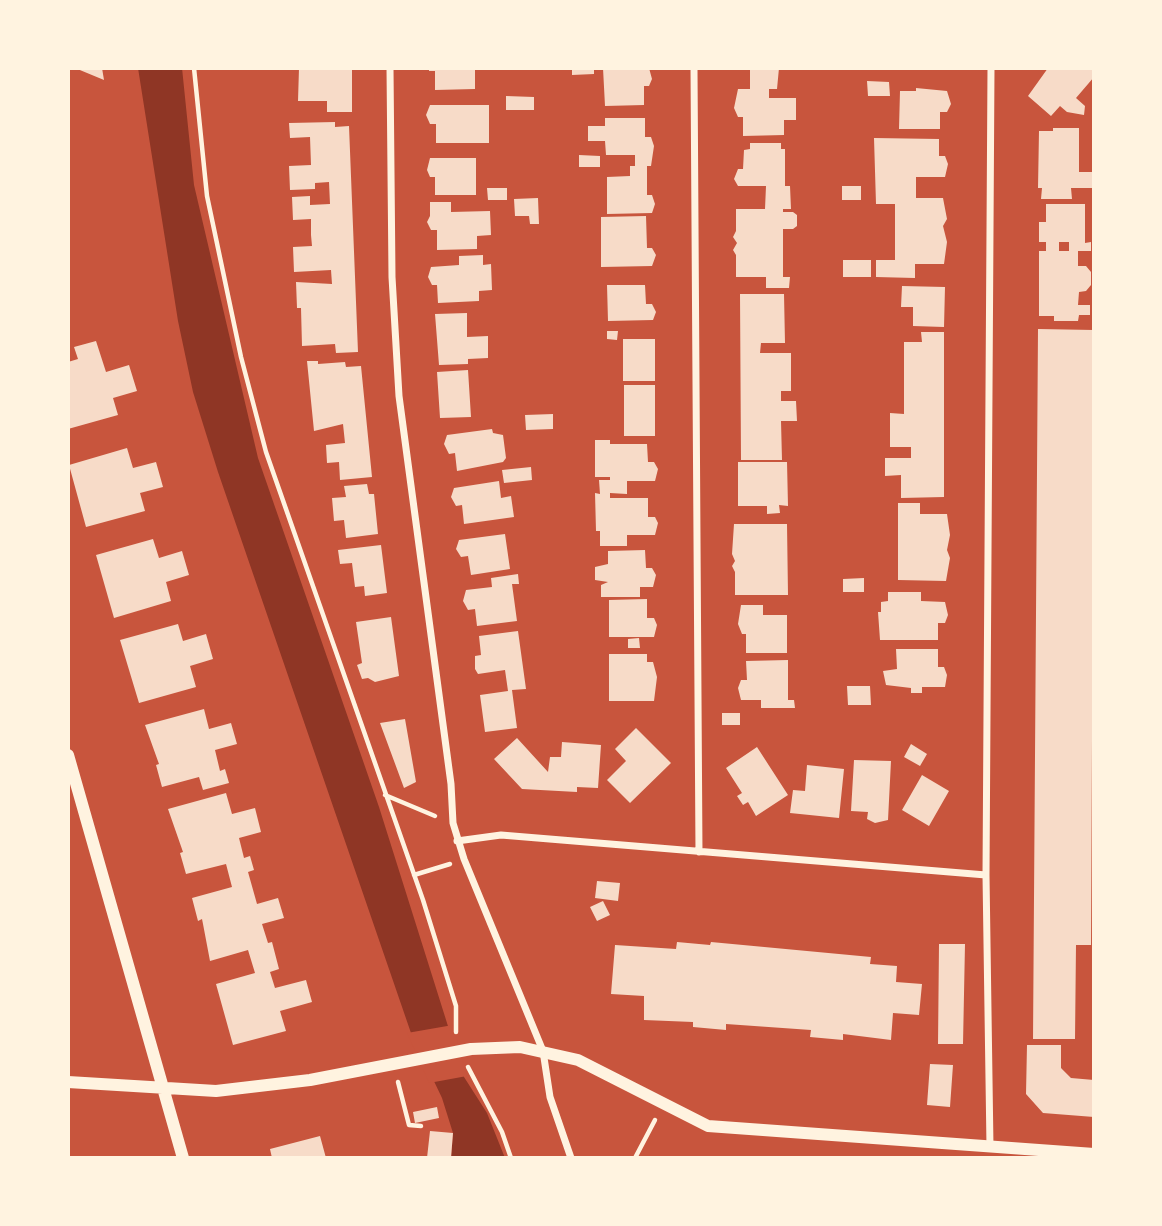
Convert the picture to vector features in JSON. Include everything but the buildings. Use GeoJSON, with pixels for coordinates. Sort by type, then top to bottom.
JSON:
{"type":"FeatureCollection","features":[{"type":"Feature","properties":{"kind":"street"},"geometry":{"type":"LineString","coordinates":[[390,68],[391,224],[399,397],[451,784],[453,823],[464,859],[543,1051],[550,1097],[570,1158]]}},
{"type":"Feature","properties":{"kind":"street"},"geometry":{"type":"LineString","coordinates":[[694,68],[699,852]]}},
{"type":"Feature","properties":{"kind":"street"},"geometry":{"type":"LineString","coordinates":[[990,1147],[986,875],[991,68]]}},
{"type":"Feature","properties":{"kind":"street"},"geometry":{"type":"LineString","coordinates":[[68,755],[183,1158]]}},
{"type":"Feature","properties":{"kind":"street"},"geometry":{"type":"LineString","coordinates":[[457,841],[501,835],[986,875]]}},
{"type":"Feature","properties":{"kind":"street"},"geometry":{"type":"LineString","coordinates":[[68,1082],[164,1090],[216,1091],[283,1084],[471,1049],[520,1047],[589,1065],[708,1126],[724,1129],[1094,1154]]}},
{"type":"Feature","properties":{"kind":"path"},"geometry":{"type":"LineString","coordinates":[[194,68],[207,196],[252,398],[299,552],[414,875],[456,1006],[454,1026]]}},
{"type":"Feature","properties":{"kind":"path"},"geometry":{"type":"LineString","coordinates":[[384,795],[453,823]]}},
{"type":"Feature","properties":{"kind":"path"},"geometry":{"type":"LineString","coordinates":[[414,875],[464,859]]}},
{"type":"Feature","properties":{"kind":"path"},"geometry":{"type":"LineString","coordinates":[[397,1063],[409,1125],[421,1126]]}},
{"type":"Feature","properties":{"kind":"path"},"geometry":{"type":"LineString","coordinates":[[472,1078],[486,1098],[511,1158]]}},
{"type":"Feature","properties":{"kind":"path"},"geometry":{"type":"LineString","coordinates":[[635,1158],[663,1103]]}},
{"type":"Feature","properties":{"kind":"shaded area"},"geometry":{"type":"Polygon","coordinates":[[[138,68],[182,68],[194,185],[258,458],[379,807],[464,1077],[487,1113],[505,1158],[451,1158],[453,1133],[442,1098],[411,1033],[218,472],[193,392],[178,321],[138,68]]]}},
{"type":"Feature","properties":{"kind":"pier"},"geometry":{"type":"Polygon","coordinates":[[[453,1025],[467,1076],[429,1083],[407,1033],[453,1025]]]}}]}
